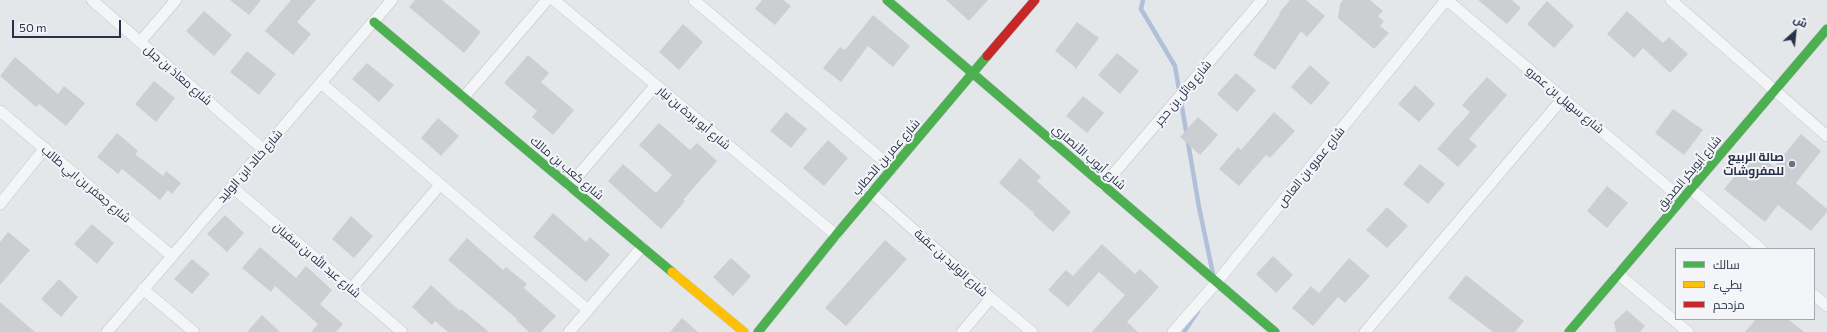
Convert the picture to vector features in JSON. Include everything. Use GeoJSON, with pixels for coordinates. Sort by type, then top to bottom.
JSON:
{"type":"FeatureCollection","features":[{"type":"Feature","properties":{"kind":"street","name":"شارع معاذ بن جبل"},"geometry":{"type":"LineString","coordinates":[[92,0],[264,150]]}},
{"type":"Feature","properties":{"kind":"street"},"geometry":{"type":"LineString","coordinates":[[140,42],[176,0]]}},
{"type":"Feature","properties":{"kind":"street","name":"شارع خالد ابن الوليد"},"geometry":{"type":"LineString","coordinates":[[107,332],[143,288],[264,150],[392,0]]}},
{"type":"Feature","properties":{"kind":"street"},"geometry":{"type":"LineString","coordinates":[[464,97],[547,0]]}},
{"type":"Feature","properties":{"kind":"street","name":"شارع أبو بردة بن نيار"},"geometry":{"type":"LineString","coordinates":[[554,0],[655,86],[836,234]]}},
{"type":"Feature","properties":{"kind":"street"},"geometry":{"type":"LineString","coordinates":[[694,0],[892,168]]}},
{"type":"Feature","properties":{"kind":"street","name":"شارع أيوب الأنصاري"},"geometry":{"type":"LineString","coordinates":[[887,0],[1275,332]]}},
{"type":"Feature","properties":{"kind":"street","name":"شارع عمر بن الخطاب"},"geometry":{"type":"LineString","coordinates":[[758,332],[871,192],[1035,0]]}},
{"type":"Feature","properties":{"kind":"street","name":"شارع وائل بن حجر"},"geometry":{"type":"LineString","coordinates":[[1103,186],[1262,0]]}},
{"type":"Feature","properties":{"kind":"street","name":"شارع سهيل بن عمرو"},"geometry":{"type":"LineString","coordinates":[[1447,0],[1682,199]]}},
{"type":"Feature","properties":{"kind":"street","name":"شارع عمرو بن العاص"},"geometry":{"type":"LineString","coordinates":[[1173,332],[1217,282],[1447,0]]}},
{"type":"Feature","properties":{"kind":"street"},"geometry":{"type":"LineString","coordinates":[[1672,0],[1827,136]]}},
{"type":"Feature","properties":{"kind":"street","name":"شارع كعب بن مالك"},"geometry":{"type":"LineString","coordinates":[[374,22],[744,332]]}},
{"type":"Feature","properties":{"kind":"street","name":"شارع أبوبكر الصديق"},"geometry":{"type":"LineString","coordinates":[[1569,332],[1827,29]]}},
{"type":"Feature","properties":{"kind":"street"},"geometry":{"type":"LineString","coordinates":[[321,83],[588,310]]}},
{"type":"Feature","properties":{"kind":"street"},"geometry":{"type":"LineString","coordinates":[[569,186],[655,86]]}},
{"type":"Feature","properties":{"kind":"street"},"geometry":{"type":"LineString","coordinates":[[1365,332],[1563,98]]}},
{"type":"Feature","properties":{"kind":"street","name":"شارع جعفر بن ابي طالب"},"geometry":{"type":"LineString","coordinates":[[0,111],[172,256]]}},
{"type":"Feature","properties":{"kind":"street"},"geometry":{"type":"LineString","coordinates":[[0,204],[44,148]]}},
{"type":"Feature","properties":{"kind":"street"},"geometry":{"type":"LineString","coordinates":[[352,289],[440,185]]}},
{"type":"Feature","properties":{"kind":"street","name":"شارع عبد الله بن سفيان"},"geometry":{"type":"LineString","coordinates":[[232,187],[402,332]]}},
{"type":"Feature","properties":{"kind":"street"},"geometry":{"type":"LineString","coordinates":[[1691,189],[1760,248]]}},
{"type":"Feature","properties":{"kind":"street","name":"شارع الوليد بن عقبة"},"geometry":{"type":"LineString","coordinates":[[871,192],[991,298],[1032,332]]}},
{"type":"Feature","properties":{"kind":"street"},"geometry":{"type":"LineString","coordinates":[[569,332],[642,247]]}},
{"type":"Feature","properties":{"kind":"street"},"geometry":{"type":"LineString","coordinates":[[1618,274],[1688,332]]}},
{"type":"Feature","properties":{"kind":"street"},"geometry":{"type":"LineString","coordinates":[[143,288],[194,332]]}},
{"type":"Feature","properties":{"kind":"street"},"geometry":{"type":"LineString","coordinates":[[1815,296],[1827,306]]}},
{"type":"Feature","properties":{"kind":"street"},"geometry":{"type":"LineString","coordinates":[[962,332],[991,298]]}},
{"type":"Feature","properties":{"kind":"building"},"geometry":{"type":"Polygon","coordinates":[[[230,0],[261,0],[249,15],[230,0]]]}},
{"type":"Feature","properties":{"kind":"building"},"geometry":{"type":"Polygon","coordinates":[[[291,0],[316,0],[297,22],[311,34],[293,55],[265,31],[291,0]]]}},
{"type":"Feature","properties":{"kind":"building"},"geometry":{"type":"Polygon","coordinates":[[[415,0],[442,0],[481,32],[464,53],[409,7],[415,0]]]}},
{"type":"Feature","properties":{"kind":"building"},"geometry":{"type":"Polygon","coordinates":[[[762,0],[783,0],[791,6],[775,25],[755,9],[762,0]]]}},
{"type":"Feature","properties":{"kind":"building"},"geometry":{"type":"Polygon","coordinates":[[[946,0],[988,0],[969,21],[946,0]]]}},
{"type":"Feature","properties":{"kind":"building"},"geometry":{"type":"Polygon","coordinates":[[[1290,0],[1306,0],[1325,16],[1307,37],[1301,31],[1275,70],[1253,55],[1280,14],[1279,13],[1290,0]]]}},
{"type":"Feature","properties":{"kind":"building"},"geometry":{"type":"Polygon","coordinates":[[[1343,0],[1370,0],[1383,11],[1378,16],[1384,21],[1380,26],[1389,33],[1374,49],[1338,18],[1340,4],[1343,0]]]}},
{"type":"Feature","properties":{"kind":"building"},"geometry":{"type":"Polygon","coordinates":[[[1478,0],[1512,0],[1521,8],[1507,24],[1478,0]]]}},
{"type":"Feature","properties":{"kind":"building"},"geometry":{"type":"Polygon","coordinates":[[[1547,1],[1574,26],[1554,48],[1527,24],[1547,1]]]}},
{"type":"Feature","properties":{"kind":"building"},"geometry":{"type":"Polygon","coordinates":[[[204,11],[232,35],[214,56],[186,31],[204,11]]]}},
{"type":"Feature","properties":{"kind":"building"},"geometry":{"type":"Polygon","coordinates":[[[1627,11],[1663,43],[1669,37],[1688,54],[1670,73],[1643,48],[1634,58],[1607,34],[1627,11]]]}},
{"type":"Feature","properties":{"kind":"building"},"geometry":{"type":"Polygon","coordinates":[[[873,15],[910,46],[893,67],[868,46],[841,82],[823,68],[840,47],[845,50],[873,15]]]}},
{"type":"Feature","properties":{"kind":"building"},"geometry":{"type":"Polygon","coordinates":[[[1077,22],[1099,38],[1075,70],[1075,67],[1055,51],[1077,22]]]}},
{"type":"Feature","properties":{"kind":"building"},"geometry":{"type":"Polygon","coordinates":[[[683,24],[703,42],[679,70],[659,52],[683,24]]]}},
{"type":"Feature","properties":{"kind":"building"},"geometry":{"type":"Polygon","coordinates":[[[247,51],[276,74],[259,95],[230,72],[247,51]]]}},
{"type":"Feature","properties":{"kind":"building"},"geometry":{"type":"Polygon","coordinates":[[[1117,53],[1139,71],[1120,94],[1098,75],[1117,53]]]}},
{"type":"Feature","properties":{"kind":"building"},"geometry":{"type":"Polygon","coordinates":[[[528,55],[549,73],[541,82],[574,110],[553,135],[532,117],[537,111],[504,83],[528,55]]]}},
{"type":"Feature","properties":{"kind":"building"},"geometry":{"type":"Polygon","coordinates":[[[15,57],[58,94],[64,86],[85,103],[66,126],[39,104],[36,107],[0,76],[15,57]]]}},
{"type":"Feature","properties":{"kind":"building"},"geometry":{"type":"Polygon","coordinates":[[[367,63],[394,85],[379,102],[352,79],[367,63]]]}},
{"type":"Feature","properties":{"kind":"building"},"geometry":{"type":"Polygon","coordinates":[[[1310,65],[1330,83],[1311,105],[1291,87],[1310,65]]]}},
{"type":"Feature","properties":{"kind":"building"},"geometry":{"type":"Polygon","coordinates":[[[1236,73],[1256,90],[1237,112],[1217,94],[1236,73]]]}},
{"type":"Feature","properties":{"kind":"building"},"geometry":{"type":"Polygon","coordinates":[[[1487,77],[1507,95],[1469,139],[1477,146],[1458,167],[1437,149],[1470,112],[1462,105],[1487,77]]]}},
{"type":"Feature","properties":{"kind":"building"},"geometry":{"type":"Polygon","coordinates":[[[154,81],[175,98],[156,122],[135,104],[154,81]]]}},
{"type":"Feature","properties":{"kind":"building"},"geometry":{"type":"Polygon","coordinates":[[[1415,85],[1435,104],[1419,122],[1398,104],[1415,85]]]}},
{"type":"Feature","properties":{"kind":"building"},"geometry":{"type":"Polygon","coordinates":[[[1083,96],[1104,113],[1087,133],[1066,116],[1083,96]]]}},
{"type":"Feature","properties":{"kind":"building"},"geometry":{"type":"Polygon","coordinates":[[[1673,109],[1703,130],[1684,155],[1655,133],[1673,109]]]}},
{"type":"Feature","properties":{"kind":"building"},"geometry":{"type":"Polygon","coordinates":[[[786,112],[807,129],[791,148],[770,131],[786,112]]]}},
{"type":"Feature","properties":{"kind":"building"},"geometry":{"type":"Polygon","coordinates":[[[1274,112],[1295,131],[1270,158],[1266,155],[1239,186],[1219,169],[1238,147],[1241,150],[1274,112]]]}},
{"type":"Feature","properties":{"kind":"building"},"geometry":{"type":"Polygon","coordinates":[[[1198,117],[1218,135],[1200,155],[1180,137],[1198,117]]]}},
{"type":"Feature","properties":{"kind":"building"},"geometry":{"type":"Polygon","coordinates":[[[438,118],[459,136],[441,156],[421,138],[438,118]]]}},
{"type":"Feature","properties":{"kind":"building"},"geometry":{"type":"Polygon","coordinates":[[[659,123],[690,150],[697,143],[717,161],[683,200],[685,201],[661,229],[608,181],[623,164],[656,193],[672,175],[639,145],[659,123]]]}},
{"type":"Feature","properties":{"kind":"building"},"geometry":{"type":"Polygon","coordinates":[[[117,133],[138,151],[135,154],[163,176],[166,171],[181,183],[172,194],[168,190],[160,200],[122,169],[118,174],[97,157],[117,133]]]}},
{"type":"Feature","properties":{"kind":"building"},"geometry":{"type":"Polygon","coordinates":[[[1801,134],[1821,151],[1796,183],[1827,209],[1827,212],[1811,231],[1778,205],[1765,222],[1724,189],[1755,151],[1774,167],[1801,134]]]}},
{"type":"Feature","properties":{"kind":"building"},"geometry":{"type":"Polygon","coordinates":[[[828,140],[848,158],[824,186],[803,168],[828,140]]]}},
{"type":"Feature","properties":{"kind":"building"},"geometry":{"type":"Polygon","coordinates":[[[1020,158],[1041,177],[1037,181],[1071,212],[1053,232],[1033,214],[1034,213],[999,183],[1020,158]]]}},
{"type":"Feature","properties":{"kind":"building"},"geometry":{"type":"Polygon","coordinates":[[[1420,164],[1445,184],[1428,204],[1403,184],[1420,164]]]}},
{"type":"Feature","properties":{"kind":"building"},"geometry":{"type":"Polygon","coordinates":[[[1607,186],[1628,203],[1607,228],[1587,211],[1607,186]]]}},
{"type":"Feature","properties":{"kind":"building"},"geometry":{"type":"Polygon","coordinates":[[[1387,207],[1408,226],[1387,248],[1366,230],[1387,207]]]}},
{"type":"Feature","properties":{"kind":"building"},"geometry":{"type":"Polygon","coordinates":[[[553,213],[586,242],[590,237],[610,255],[586,282],[533,237],[553,213]]]}},
{"type":"Feature","properties":{"kind":"building"},"geometry":{"type":"Polygon","coordinates":[[[225,215],[244,233],[227,252],[207,234],[225,215]]]}},
{"type":"Feature","properties":{"kind":"building"},"geometry":{"type":"Polygon","coordinates":[[[351,216],[373,236],[354,258],[332,239],[351,216]]]}},
{"type":"Feature","properties":{"kind":"building"},"geometry":{"type":"Polygon","coordinates":[[[92,224],[114,243],[97,264],[74,244],[92,224]]]}},
{"type":"Feature","properties":{"kind":"building"},"geometry":{"type":"Polygon","coordinates":[[[8,232],[30,250],[0,285],[0,242],[8,232]]]}},
{"type":"Feature","properties":{"kind":"building"},"geometry":{"type":"Polygon","coordinates":[[[467,238],[503,270],[506,267],[527,284],[524,288],[556,316],[541,332],[529,332],[516,320],[517,319],[448,260],[467,238]]]}},
{"type":"Feature","properties":{"kind":"building"},"geometry":{"type":"Polygon","coordinates":[[[885,240],[907,259],[846,326],[825,308],[885,240]]]}},
{"type":"Feature","properties":{"kind":"building"},"geometry":{"type":"Polygon","coordinates":[[[1102,244],[1135,274],[1140,269],[1159,287],[1127,322],[1138,332],[1092,332],[1125,295],[1099,272],[1068,307],[1048,290],[1066,270],[1073,276],[1102,244]]]}},
{"type":"Feature","properties":{"kind":"building"},"geometry":{"type":"Polygon","coordinates":[[[260,247],[296,278],[306,266],[332,290],[320,304],[343,324],[336,332],[311,332],[318,324],[275,286],[271,292],[242,268],[260,247]]]}},
{"type":"Feature","properties":{"kind":"building"},"geometry":{"type":"Polygon","coordinates":[[[1273,256],[1293,275],[1276,293],[1256,274],[1273,256]]]}},
{"type":"Feature","properties":{"kind":"building"},"geometry":{"type":"Polygon","coordinates":[[[731,258],[751,276],[733,296],[713,277],[731,258]]]}},
{"type":"Feature","properties":{"kind":"building"},"geometry":{"type":"Polygon","coordinates":[[[1349,258],[1370,276],[1345,303],[1338,297],[1313,326],[1292,308],[1311,286],[1319,293],[1349,258]]]}},
{"type":"Feature","properties":{"kind":"building"},"geometry":{"type":"Polygon","coordinates":[[[192,259],[210,274],[192,294],[174,279],[192,259]]]}},
{"type":"Feature","properties":{"kind":"building"},"geometry":{"type":"Polygon","coordinates":[[[1466,275],[1524,321],[1515,332],[1493,332],[1448,298],[1466,275]]]}},
{"type":"Feature","properties":{"kind":"building"},"geometry":{"type":"Polygon","coordinates":[[[59,279],[78,297],[61,317],[41,299],[59,279]]]}},
{"type":"Feature","properties":{"kind":"building"},"geometry":{"type":"Polygon","coordinates":[[[431,285],[460,311],[461,309],[489,332],[448,332],[435,321],[432,325],[412,307],[431,285]]]}},
{"type":"Feature","properties":{"kind":"building"},"geometry":{"type":"Polygon","coordinates":[[[0,302],[35,332],[0,332],[0,302]]]}},
{"type":"Feature","properties":{"kind":"building"},"geometry":{"type":"Polygon","coordinates":[[[1627,310],[1645,326],[1640,332],[1616,332],[1614,322],[1627,310]]]}},
{"type":"Feature","properties":{"kind":"building"},"geometry":{"type":"Polygon","coordinates":[[[262,315],[280,332],[247,332],[262,315]]]}},
{"type":"Feature","properties":{"kind":"building"},"geometry":{"type":"Polygon","coordinates":[[[682,318],[698,332],[670,332],[682,318]]]}},
{"type":"Feature","properties":{"kind":"building"},"geometry":{"type":"Polygon","coordinates":[[[1755,320],[1789,320],[1804,332],[1745,332],[1755,320]]]}},
{"type":"Feature","properties":{"kind":"waterway"},"geometry":{"type":"LineString","coordinates":[[1143,0],[1141,9],[1175,66],[1199,207],[1213,274]]}},
{"type":"Feature","properties":{"kind":"waterway"},"geometry":{"type":"LineString","coordinates":[[1184,332],[1198,311]]}},
{"type":"Feature","properties":{"kind":"traffic: fast"},"geometry":{"type":"LineString","coordinates":[[887,0],[1275,332]]}},
{"type":"Feature","properties":{"kind":"traffic: fast"},"geometry":{"type":"LineString","coordinates":[[374,22],[672,272]]}},
{"type":"Feature","properties":{"kind":"traffic: fast"},"geometry":{"type":"LineString","coordinates":[[1569,332],[1827,29]]}},
{"type":"Feature","properties":{"kind":"traffic: fast"},"geometry":{"type":"LineString","coordinates":[[758,332],[836,235],[987,56]]}},
{"type":"Feature","properties":{"kind":"traffic: slow"},"geometry":{"type":"LineString","coordinates":[[672,272],[744,332]]}},
{"type":"Feature","properties":{"kind":"traffic: jam"},"geometry":{"type":"LineString","coordinates":[[987,56],[1035,0]]}},
{"type":"Feature","properties":{"kind":"place","name":"صالة الربيع للمفروشات"},"geometry":{"type":"Point","coordinates":[1792,164]}}]}
